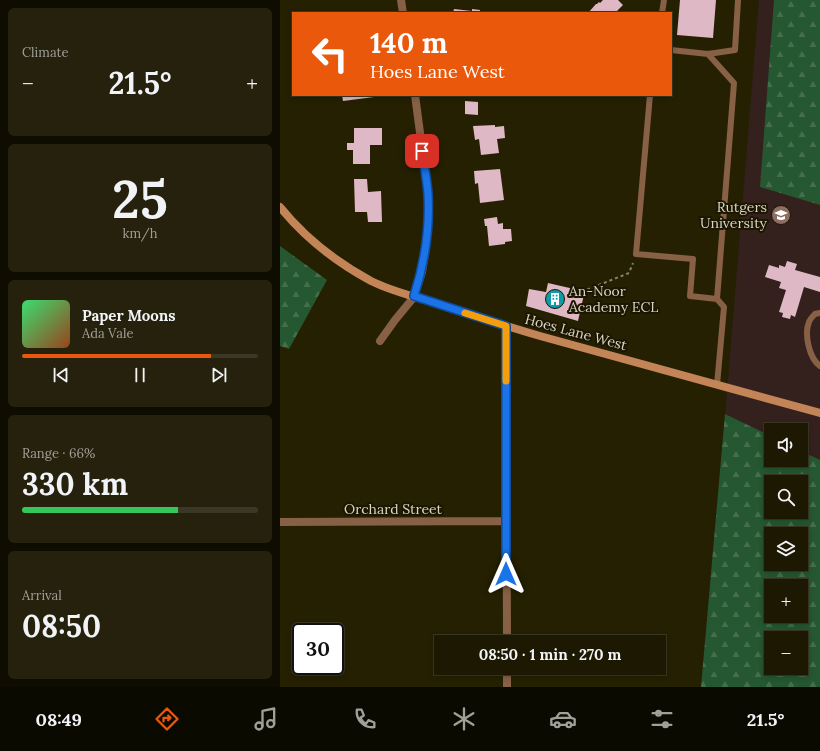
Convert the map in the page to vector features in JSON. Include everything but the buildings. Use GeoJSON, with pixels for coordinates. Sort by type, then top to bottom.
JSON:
{"type":"FeatureCollection","features":[{"type":"Feature","properties":{"kind":"street"},"geometry":{"type":"LineString","coordinates":[[401,0],[403,12]]}},
{"type":"Feature","properties":{"kind":"street"},"geometry":{"type":"LineString","coordinates":[[380,341],[414,296],[422,272],[426,248],[428,193],[415,96]]}},
{"type":"Feature","properties":{"kind":"street","name":"Hoes Lane West"},"geometry":{"type":"LineString","coordinates":[[280,207],[288,218],[326,252],[372,281],[394,291],[506,326],[820,413]]}},
{"type":"Feature","properties":{"kind":"street"},"geometry":{"type":"LineString","coordinates":[[506,326],[507,635]]}},
{"type":"Feature","properties":{"kind":"street","name":"Orchard Street"},"geometry":{"type":"LineString","coordinates":[[280,522],[506,522]]}},
{"type":"Feature","properties":{"kind":"street"},"geometry":{"type":"LineString","coordinates":[[507,675],[507,687]]}},
{"type":"Feature","properties":{"kind":"lane"},"geometry":{"type":"LineString","coordinates":[[662,12],[664,0]]}},
{"type":"Feature","properties":{"kind":"lane"},"geometry":{"type":"LineString","coordinates":[[672,50],[708,54],[734,50],[738,0]]}},
{"type":"Feature","properties":{"kind":"lane"},"geometry":{"type":"LineString","coordinates":[[708,54],[734,83],[717,299]]}},
{"type":"Feature","properties":{"kind":"lane"},"geometry":{"type":"LineString","coordinates":[[650,96],[636,254],[693,259],[690,296],[717,299],[724,307],[717,384]]}},
{"type":"Feature","properties":{"kind":"lane"},"geometry":{"type":"LineString","coordinates":[[820,313],[815,314],[809,322],[807,337],[810,350],[820,366]]}},
{"type":"Feature","properties":{"kind":"path"},"geometry":{"type":"LineString","coordinates":[[576,294],[629,273],[636,254]]}},
{"type":"Feature","properties":{"kind":"shaded area","name":"Rutgers University"},"geometry":{"type":"Polygon","coordinates":[[[759,0],[820,0],[820,687],[703,687],[759,0]]]}},
{"type":"Feature","properties":{"kind":"green space"},"geometry":{"type":"Polygon","coordinates":[[[774,0],[820,0],[820,205],[760,187],[774,0]]]}},
{"type":"Feature","properties":{"kind":"green space"},"geometry":{"type":"Polygon","coordinates":[[[280,246],[327,280],[289,349],[280,346],[280,246]]]}},
{"type":"Feature","properties":{"kind":"green space"},"geometry":{"type":"Polygon","coordinates":[[[725,414],[764,433],[764,467],[808,467],[808,454],[820,460],[820,687],[701,687],[725,414]]]}},
{"type":"Feature","properties":{"kind":"slow traffic"},"geometry":{"type":"LineString","coordinates":[[465,313],[506,326],[506,381]]}},
{"type":"Feature","properties":{"kind":"place","name":"Rutgers University"},"geometry":{"type":"Point","coordinates":[781,215]}},
{"type":"Feature","properties":{"kind":"place","name":"An-Noor Academy ECL"},"geometry":{"type":"Point","coordinates":[555,299]}},
{"type":"Feature","properties":{"kind":"route"},"geometry":{"type":"LineString","coordinates":[[422,151],[428,193],[428,219],[426,248],[422,272],[414,296],[506,326],[506,574]]}}]}
